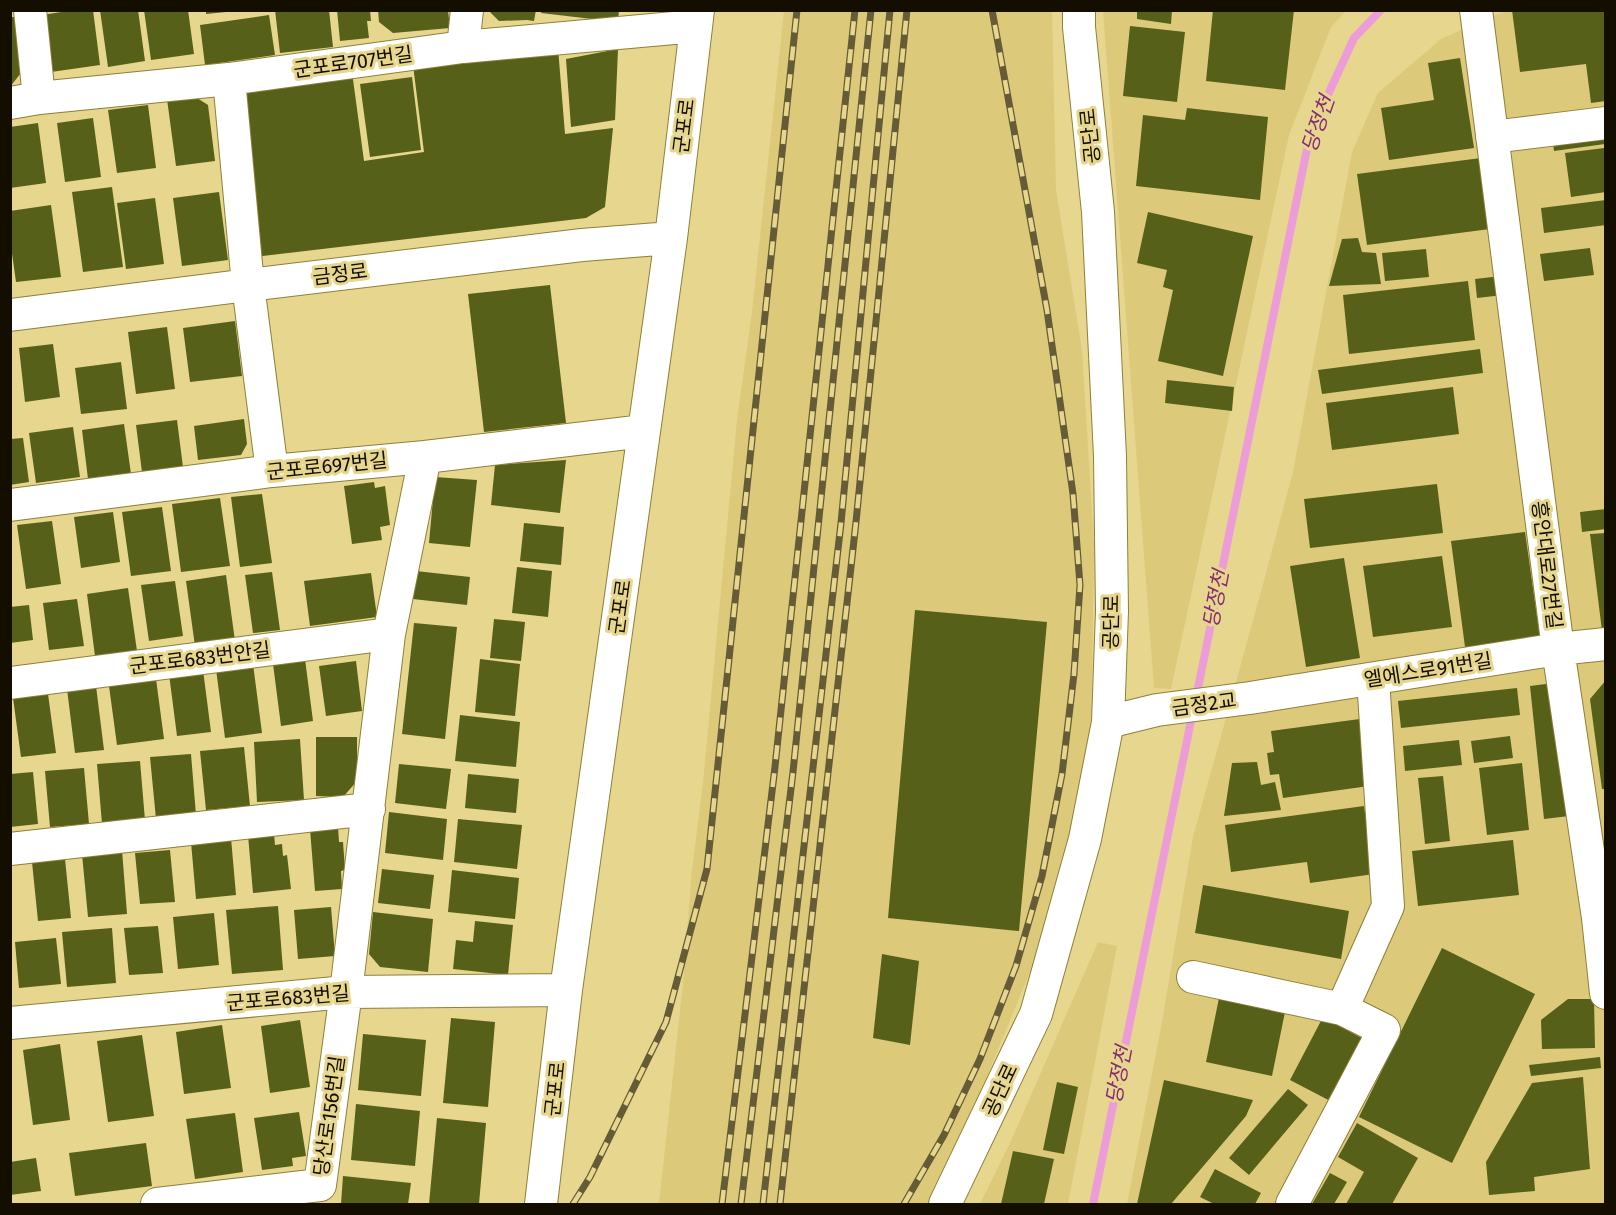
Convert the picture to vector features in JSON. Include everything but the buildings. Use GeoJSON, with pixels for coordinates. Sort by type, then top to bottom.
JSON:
{"type":"FeatureCollection","features":[{"type":"Feature","properties":{"kind":"street"},"geometry":{"type":"LineString","coordinates":[[25,101],[30,10]]}},
{"type":"Feature","properties":{"kind":"street"},"geometry":{"type":"LineString","coordinates":[[463,47],[467,10]]}},
{"type":"Feature","properties":{"kind":"street","name":"공단로"},"geometry":{"type":"LineString","coordinates":[[945,1204],[1036,1014],[1085,839],[1108,722],[1112,611],[1110,456],[1098,212],[1079,10]]}},
{"type":"Feature","properties":{"kind":"street","name":"흥안대로27번길"},"geometry":{"type":"LineString","coordinates":[[1476,13],[1558,649],[1602,917],[1605,993]]}},
{"type":"Feature","properties":{"kind":"street","name":"군포로707번길"},"geometry":{"type":"LineString","coordinates":[[25,101],[229,79],[463,47],[697,19]]}},
{"type":"Feature","properties":{"kind":"street","name":"군포로"},"geometry":{"type":"LineString","coordinates":[[542,1204],[566,990],[671,238],[697,19]]}},
{"type":"Feature","properties":{"kind":"street"},"geometry":{"type":"LineString","coordinates":[[229,79],[248,285],[272,471]]}},
{"type":"Feature","properties":{"kind":"street"},"geometry":{"type":"LineString","coordinates":[[1492,136],[1605,123]]}},
{"type":"Feature","properties":{"kind":"street","name":"금정로"},"geometry":{"type":"LineString","coordinates":[[10,315],[582,244],[671,238]]}},
{"type":"Feature","properties":{"kind":"street","name":"군포로697번길"},"geometry":{"type":"LineString","coordinates":[[10,505],[272,471],[425,457],[644,431]]}},
{"type":"Feature","properties":{"kind":"street"},"geometry":{"type":"LineString","coordinates":[[346,992],[389,634],[425,457]]}},
{"type":"Feature","properties":{"kind":"street","name":"군포로683번안길"},"geometry":{"type":"LineString","coordinates":[[10,683],[389,634]]}},
{"type":"Feature","properties":{"kind":"street","name":"엘에스로91번길"},"geometry":{"type":"LineString","coordinates":[[1250,698],[1558,649],[1605,644]]}},
{"type":"Feature","properties":{"kind":"street"},"geometry":{"type":"LineString","coordinates":[[1342,1009],[1388,906],[1373,679]]}},
{"type":"Feature","properties":{"kind":"street","name":"금정2교"},"geometry":{"type":"LineString","coordinates":[[1108,722],[1157,710],[1250,698]]}},
{"type":"Feature","properties":{"kind":"street"},"geometry":{"type":"LineString","coordinates":[[10,849],[369,809]]}},
{"type":"Feature","properties":{"kind":"street"},"geometry":{"type":"LineString","coordinates":[[1193,977],[1342,1009],[1384,1030],[1292,1204]]}},
{"type":"Feature","properties":{"kind":"street","name":"군포로683번길"},"geometry":{"type":"LineString","coordinates":[[10,1023],[346,992],[566,990]]}},
{"type":"Feature","properties":{"kind":"street","name":"당산로156번길"},"geometry":{"type":"LineString","coordinates":[[157,1204],[320,1185],[346,992]]}},
{"type":"Feature","properties":{"kind":"shaded area"},"geometry":{"type":"Polygon","coordinates":[[[784,11],[1052,11],[1056,190],[1082,350],[1094,544],[1091,753],[1046,933],[943,1183],[930,1204],[659,1204],[683,983],[692,870],[703,783],[737,420],[752,312],[784,11]]]}},
{"type":"Feature","properties":{"kind":"shaded area"},"geometry":{"type":"Polygon","coordinates":[[[1103,11],[1346,11],[1331,27],[1289,135],[1171,689],[1154,688],[1103,11]]]}},
{"type":"Feature","properties":{"kind":"shaded area"},"geometry":{"type":"Polygon","coordinates":[[[1505,11],[1605,11],[1605,1204],[1127,1204],[1162,1022],[1193,837],[1293,472],[1352,152],[1378,93],[1441,39],[1505,11]]]}},
{"type":"Feature","properties":{"kind":"shaded area"},"geometry":{"type":"Polygon","coordinates":[[[1098,942],[1117,946],[1068,1204],[980,1204],[1011,1141],[1098,942]]]}},
{"type":"Feature","properties":{"kind":"waterway","name":"당정천"},"geometry":{"type":"LineString","coordinates":[[1196,698],[1310,134],[1354,38],[1381,10]]}},
{"type":"Feature","properties":{"kind":"waterway","name":"당정천"},"geometry":{"type":"LineString","coordinates":[[1093,1204],[1193,711]]}},
{"type":"Feature","properties":{"kind":"railway"},"geometry":{"type":"LineString","coordinates":[[573,1204],[590,1177],[666,1022],[707,869],[797,10]]}},
{"type":"Feature","properties":{"kind":"railway"},"geometry":{"type":"LineString","coordinates":[[722,1204],[775,767],[855,10]]}},
{"type":"Feature","properties":{"kind":"railway"},"geometry":{"type":"LineString","coordinates":[[741,1204],[793,772],[871,10]]}},
{"type":"Feature","properties":{"kind":"railway"},"geometry":{"type":"LineString","coordinates":[[763,1204],[841,523],[890,10]]}},
{"type":"Feature","properties":{"kind":"railway"},"geometry":{"type":"LineString","coordinates":[[780,1204],[856,522],[907,10]]}},
{"type":"Feature","properties":{"kind":"railway"},"geometry":{"type":"LineString","coordinates":[[904,1204],[944,1135],[980,1059],[1016,966],[1042,876],[1062,774],[1074,674],[1080,585],[1073,494],[1047,310],[992,10]]}}]}
